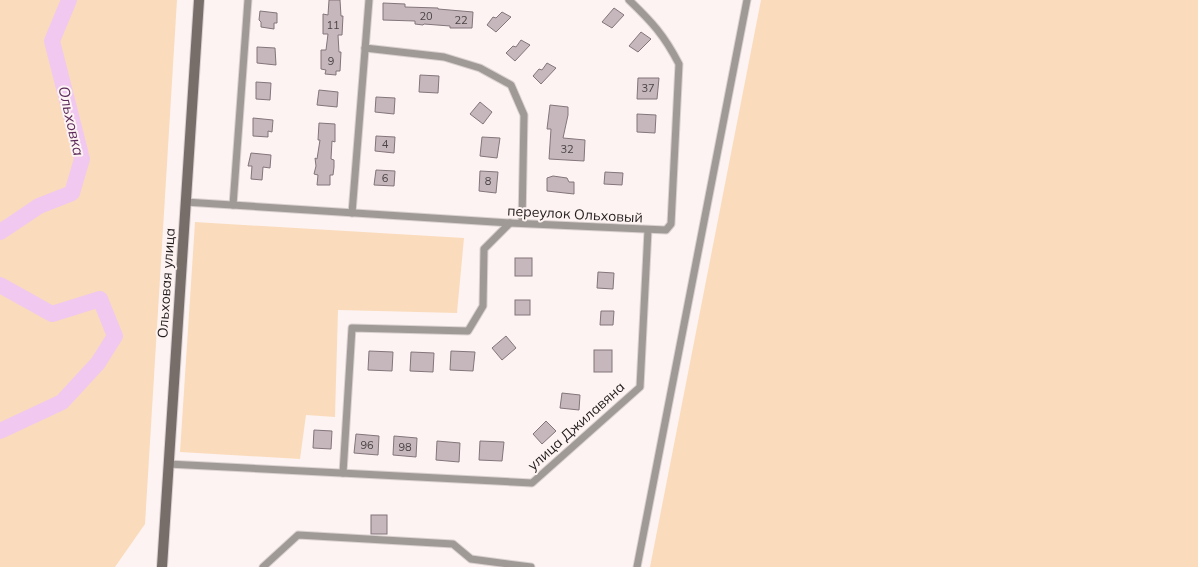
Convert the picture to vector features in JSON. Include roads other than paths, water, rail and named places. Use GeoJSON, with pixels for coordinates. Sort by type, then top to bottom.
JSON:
{"type":"FeatureCollection","features":[{"type":"Feature","properties":{"kind":"main road","name":"Ольховая улица"},"geometry":{"type":"LineString","coordinates":[[162,567],[199,0]]}},
{"type":"Feature","properties":{"kind":"street"},"geometry":{"type":"LineString","coordinates":[[232,205],[248,0]]}},
{"type":"Feature","properties":{"kind":"street"},"geometry":{"type":"LineString","coordinates":[[352,213],[369,0]]}},
{"type":"Feature","properties":{"kind":"street","name":"переулок Ольховый"},"geometry":{"type":"LineString","coordinates":[[185,202],[510,224],[666,230],[671,224],[679,64],[669,44],[655,25],[629,0]]}},
{"type":"Feature","properties":{"kind":"street"},"geometry":{"type":"LineString","coordinates":[[637,567],[747,0]]}},
{"type":"Feature","properties":{"kind":"street"},"geometry":{"type":"LineString","coordinates":[[365,48],[444,57],[480,68],[511,85],[524,115],[522,223]]}},
{"type":"Feature","properties":{"kind":"street"},"geometry":{"type":"LineString","coordinates":[[343,473],[352,328],[468,332],[483,306],[484,250],[510,224]]}},
{"type":"Feature","properties":{"kind":"street","name":"улица Джилавяна"},"geometry":{"type":"LineString","coordinates":[[168,464],[532,483],[640,387],[648,230]]}},
{"type":"Feature","properties":{"kind":"street"},"geometry":{"type":"LineString","coordinates":[[263,567],[298,535],[453,544],[471,558],[531,567]]}},
{"type":"Feature","properties":{"kind":"waterway","name":"Ольховка"},"geometry":{"type":"LineString","coordinates":[[0,232],[39,206],[72,193],[82,159],[52,41],[69,0]]}},
{"type":"Feature","properties":{"kind":"waterway","name":"Ольховка"},"geometry":{"type":"LineString","coordinates":[[0,285],[52,314],[100,299],[115,336],[98,363],[62,402],[0,431]]}}]}
